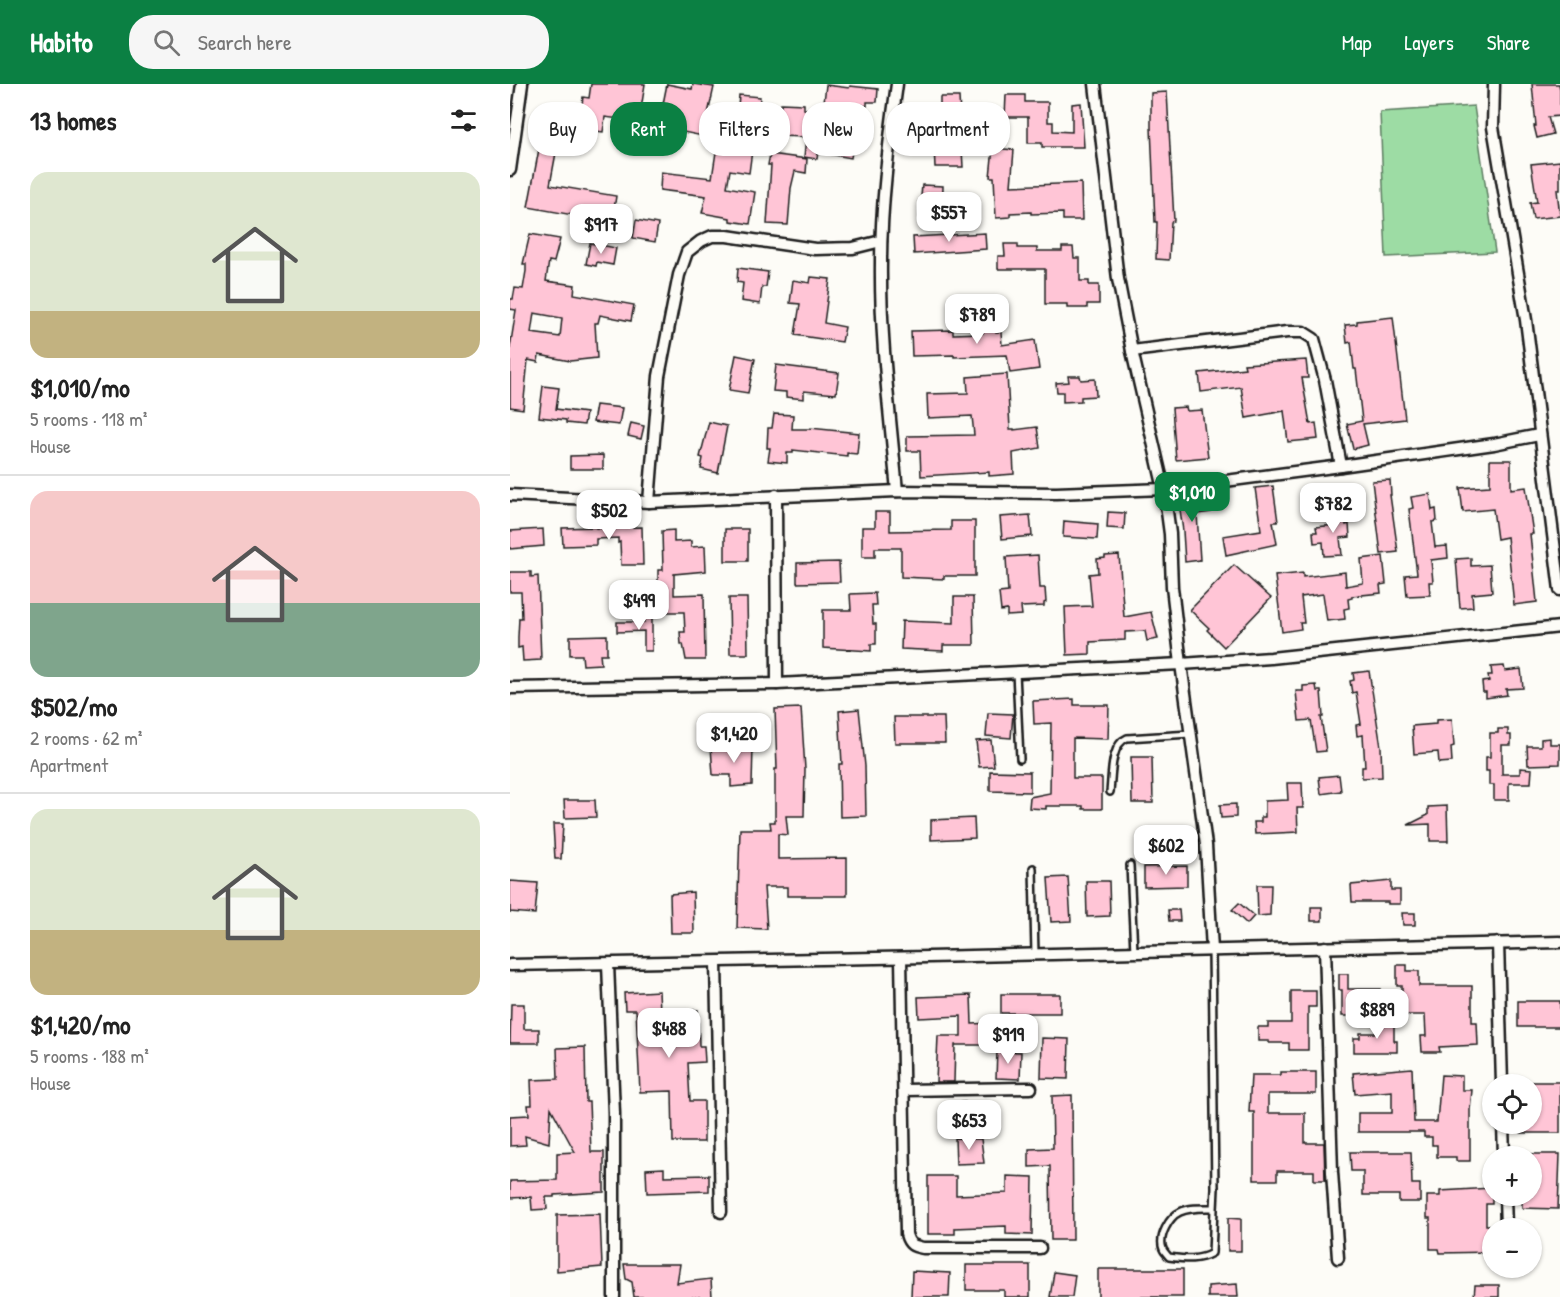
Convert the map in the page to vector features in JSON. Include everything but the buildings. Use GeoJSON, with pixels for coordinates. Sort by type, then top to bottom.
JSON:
{"type":"FeatureCollection","features":[{"type":"Feature","properties":{"kind":"street"},"geometry":{"type":"LineString","coordinates":[[510,170],[522,84]]}},
{"type":"Feature","properties":{"kind":"street"},"geometry":{"type":"LineString","coordinates":[[897,84],[889,143],[882,241],[883,326],[897,491]]}},
{"type":"Feature","properties":{"kind":"street"},"geometry":{"type":"LineString","coordinates":[[1095,84],[1118,279],[1164,489],[1181,664],[1206,845],[1212,950]]}},
{"type":"Feature","properties":{"kind":"street"},"geometry":{"type":"LineString","coordinates":[[1494,84],[1492,102],[1494,138],[1526,320],[1560,590]]}},
{"type":"Feature","properties":{"kind":"street"},"geometry":{"type":"LineString","coordinates":[[649,502],[659,376],[679,275],[687,252],[701,240],[712,236],[728,236],[815,249],[853,248],[882,241]]}},
{"type":"Feature","properties":{"kind":"street"},"geometry":{"type":"LineString","coordinates":[[1132,351],[1303,332],[1314,339],[1325,380],[1341,466]]}},
{"type":"Feature","properties":{"kind":"street"},"geometry":{"type":"LineString","coordinates":[[510,495],[649,502],[897,491],[1056,493],[1164,489],[1494,444],[1539,435]]}},
{"type":"Feature","properties":{"kind":"street"},"geometry":{"type":"LineString","coordinates":[[776,495],[777,684]]}},
{"type":"Feature","properties":{"kind":"street"},"geometry":{"type":"LineString","coordinates":[[510,688],[777,684],[1181,664],[1271,658],[1560,627]]}},
{"type":"Feature","properties":{"kind":"street"},"geometry":{"type":"LineString","coordinates":[[510,964],[716,962],[1560,942]]}},
{"type":"Feature","properties":{"kind":"street"},"geometry":{"type":"LineString","coordinates":[[1498,943],[1502,1074]]}},
{"type":"Feature","properties":{"kind":"street"},"geometry":{"type":"LineString","coordinates":[[1325,947],[1332,1172],[1338,1258]]}},
{"type":"Feature","properties":{"kind":"street"},"geometry":{"type":"LineString","coordinates":[[901,958],[906,1234],[908,1242],[913,1246],[923,1248],[1040,1248]]}},
{"type":"Feature","properties":{"kind":"street"},"geometry":{"type":"LineString","coordinates":[[716,962],[721,1212]]}},
{"type":"Feature","properties":{"kind":"street"},"geometry":{"type":"LineString","coordinates":[[608,964],[614,1113],[614,1297]]}},
{"type":"Feature","properties":{"kind":"street"},"geometry":{"type":"LineString","coordinates":[[904,1090],[1032,1089]]}},
{"type":"Feature","properties":{"kind":"lane"},"geometry":{"type":"LineString","coordinates":[[1017,672],[1020,759]]}},
{"type":"Feature","properties":{"kind":"lane"},"geometry":{"type":"LineString","coordinates":[[1110,792],[1116,749],[1122,741],[1127,738],[1190,734]]}},
{"type":"Feature","properties":{"kind":"lane"},"geometry":{"type":"LineString","coordinates":[[1130,865],[1134,952]]}},
{"type":"Feature","properties":{"kind":"lane"},"geometry":{"type":"LineString","coordinates":[[1033,868],[1035,955]]}},
{"type":"Feature","properties":{"kind":"lane"},"geometry":{"type":"LineString","coordinates":[[1212,950],[1214,1208],[1212,1253],[1203,1258],[1194,1259],[1169,1257],[1163,1250],[1162,1235],[1170,1220],[1180,1212],[1195,1208],[1214,1208]]}},
{"type":"Feature","properties":{"kind":"green space"},"geometry":{"type":"Polygon","coordinates":[[[1474,106],[1495,252],[1386,257],[1380,112],[1474,106]]]}}]}
